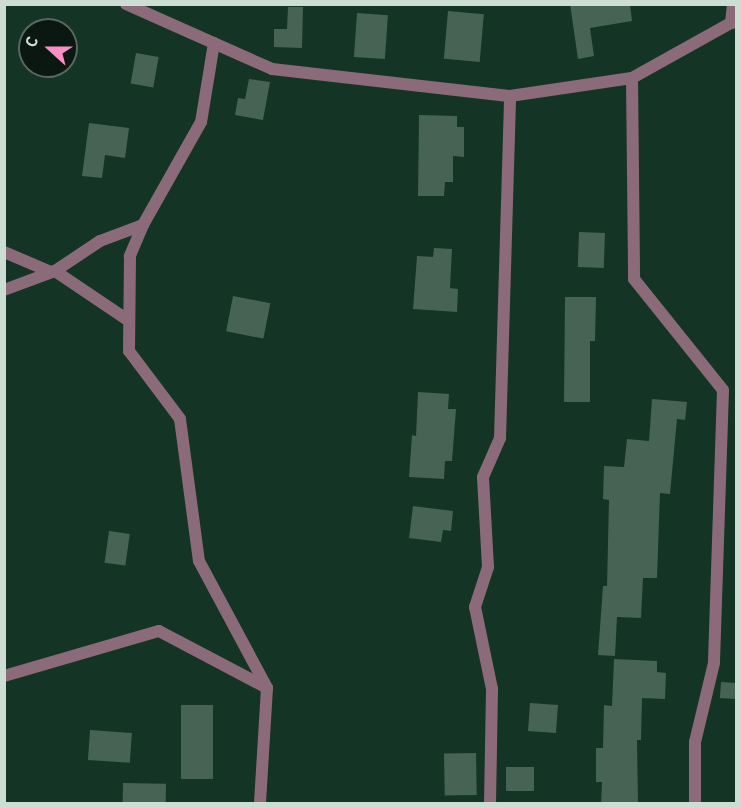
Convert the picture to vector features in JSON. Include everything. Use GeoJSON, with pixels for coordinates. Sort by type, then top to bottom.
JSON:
{"type":"FeatureCollection","features":[{"type":"Feature","properties":{"kind":"street"},"geometry":{"type":"LineString","coordinates":[[126,4],[272,69],[510,96],[632,78],[734,22],[733,4]]}},
{"type":"Feature","properties":{"kind":"street"},"geometry":{"type":"LineString","coordinates":[[214,43],[201,122],[143,225],[130,256],[129,351],[180,419],[199,561],[267,688],[260,804]]}},
{"type":"Feature","properties":{"kind":"street"},"geometry":{"type":"LineString","coordinates":[[632,78],[634,279],[723,390],[714,663],[695,742],[696,804]]}},
{"type":"Feature","properties":{"kind":"street"},"geometry":{"type":"LineString","coordinates":[[490,804],[492,689],[475,607],[488,567],[483,477],[500,438],[510,96]]}},
{"type":"Feature","properties":{"kind":"street"},"geometry":{"type":"LineString","coordinates":[[4,290],[53,271],[100,241],[143,225]]}},
{"type":"Feature","properties":{"kind":"street"},"geometry":{"type":"LineString","coordinates":[[4,252],[53,271],[129,321]]}},
{"type":"Feature","properties":{"kind":"street"},"geometry":{"type":"LineString","coordinates":[[4,676],[159,631],[267,688]]}},
{"type":"Feature","properties":{"kind":"building"},"geometry":{"type":"Polygon","coordinates":[[[570,4],[630,4],[632,21],[590,28],[594,56],[578,59],[570,4]]]}},
{"type":"Feature","properties":{"kind":"building"},"geometry":{"type":"Polygon","coordinates":[[[288,7],[303,7],[302,48],[274,47],[274,29],[287,29],[288,7]]]}},
{"type":"Feature","properties":{"kind":"building"},"geometry":{"type":"Polygon","coordinates":[[[448,11],[484,14],[480,62],[444,59],[448,11]]]}},
{"type":"Feature","properties":{"kind":"building"},"geometry":{"type":"Polygon","coordinates":[[[357,13],[388,15],[385,59],[354,57],[357,13]]]}},
{"type":"Feature","properties":{"kind":"building"},"geometry":{"type":"Polygon","coordinates":[[[136,53],[159,57],[153,88],[131,84],[136,53]]]}},
{"type":"Feature","properties":{"kind":"building"},"geometry":{"type":"Polygon","coordinates":[[[249,79],[270,82],[263,120],[235,115],[238,98],[245,99],[249,79]]]}},
{"type":"Feature","properties":{"kind":"building"},"geometry":{"type":"Polygon","coordinates":[[[419,115],[457,116],[457,127],[464,127],[464,157],[453,156],[453,182],[445,182],[444,196],[418,196],[419,115]]]}},
{"type":"Feature","properties":{"kind":"building"},"geometry":{"type":"Polygon","coordinates":[[[89,123],[129,128],[125,158],[105,155],[102,178],[82,176],[89,123]]]}},
{"type":"Feature","properties":{"kind":"building"},"geometry":{"type":"Polygon","coordinates":[[[579,232],[605,233],[604,268],[578,267],[579,232]]]}},
{"type":"Feature","properties":{"kind":"building"},"geometry":{"type":"Polygon","coordinates":[[[434,248],[452,249],[450,288],[458,289],[457,312],[413,309],[417,256],[433,257],[434,248]]]}},
{"type":"Feature","properties":{"kind":"building"},"geometry":{"type":"Polygon","coordinates":[[[233,296],[270,303],[263,339],[226,331],[233,296]]]}},
{"type":"Feature","properties":{"kind":"building"},"geometry":{"type":"Polygon","coordinates":[[[565,297],[596,297],[595,341],[590,341],[590,402],[564,402],[565,297]]]}},
{"type":"Feature","properties":{"kind":"building"},"geometry":{"type":"Polygon","coordinates":[[[418,392],[449,394],[448,409],[456,409],[452,461],[445,461],[444,479],[409,477],[412,435],[416,436],[418,392]]]}},
{"type":"Feature","properties":{"kind":"building"},"geometry":{"type":"Polygon","coordinates":[[[652,399],[687,402],[685,420],[677,419],[670,494],[660,493],[657,578],[643,578],[641,618],[617,617],[615,656],[598,655],[603,586],[607,586],[609,500],[603,499],[604,466],[624,467],[627,439],[649,441],[652,399]]]}},
{"type":"Feature","properties":{"kind":"building"},"geometry":{"type":"Polygon","coordinates":[[[413,506],[453,511],[451,531],[443,530],[441,542],[409,538],[413,506]]]}},
{"type":"Feature","properties":{"kind":"building"},"geometry":{"type":"Polygon","coordinates":[[[109,531],[130,534],[125,566],[105,563],[109,531]]]}},
{"type":"Feature","properties":{"kind":"building"},"geometry":{"type":"Polygon","coordinates":[[[614,659],[657,661],[657,672],[666,673],[665,699],[642,698],[641,740],[637,740],[638,804],[601,804],[602,782],[596,782],[596,748],[603,748],[604,705],[612,706],[614,659]]]}},
{"type":"Feature","properties":{"kind":"building"},"geometry":{"type":"Polygon","coordinates":[[[721,682],[736,683],[735,699],[720,698],[721,682]]]}},
{"type":"Feature","properties":{"kind":"building"},"geometry":{"type":"Polygon","coordinates":[[[530,703],[558,705],[556,733],[528,731],[530,703]]]}},
{"type":"Feature","properties":{"kind":"building"},"geometry":{"type":"Polygon","coordinates":[[[181,705],[213,705],[213,779],[181,779],[181,705]]]}},
{"type":"Feature","properties":{"kind":"building"},"geometry":{"type":"Polygon","coordinates":[[[90,730],[132,733],[130,763],[88,760],[90,730]]]}},
{"type":"Feature","properties":{"kind":"building"},"geometry":{"type":"Polygon","coordinates":[[[476,753],[477,795],[445,796],[444,754],[476,753]]]}},
{"type":"Feature","properties":{"kind":"building"},"geometry":{"type":"Polygon","coordinates":[[[506,767],[534,767],[534,791],[506,791],[506,767]]]}},
{"type":"Feature","properties":{"kind":"building"},"geometry":{"type":"Polygon","coordinates":[[[123,783],[166,784],[166,804],[123,804],[123,783]]]}}]}
